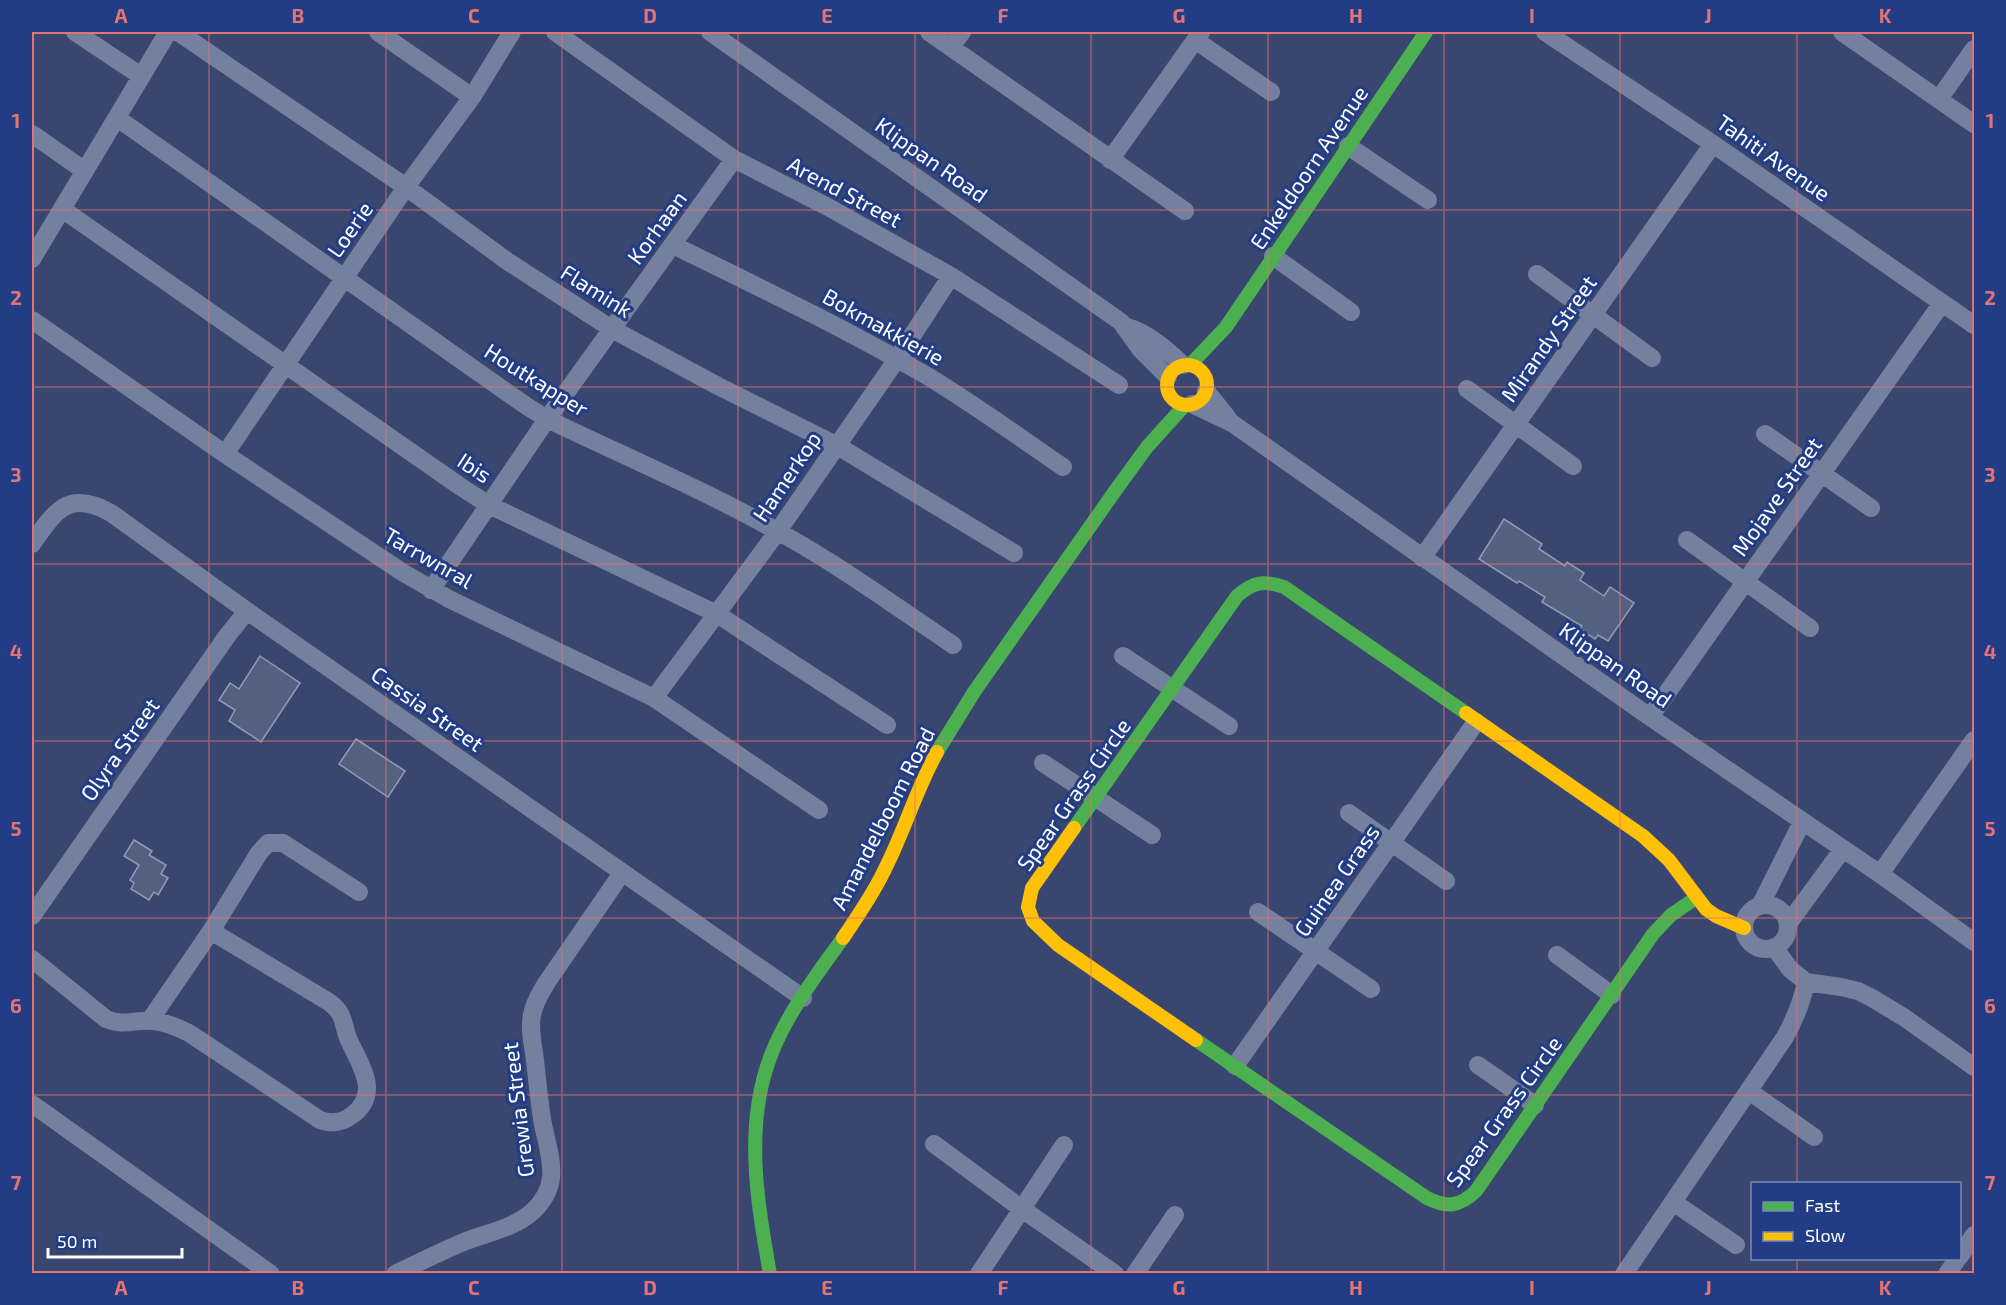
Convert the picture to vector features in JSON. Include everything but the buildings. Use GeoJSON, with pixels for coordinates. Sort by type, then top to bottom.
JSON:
{"type":"FeatureCollection","features":[{"type":"Feature","properties":{"kind":"street"},"geometry":{"type":"LineString","coordinates":[[75,32],[141,76]]}},
{"type":"Feature","properties":{"kind":"street"},"geometry":{"type":"LineString","coordinates":[[32,259],[168,32]]}},
{"type":"Feature","properties":{"kind":"street","name":"Flamink"},"geometry":{"type":"LineString","coordinates":[[178,32],[406,188],[507,261],[612,329],[718,386],[837,445],[1014,553]]}},
{"type":"Feature","properties":{"kind":"street"},"geometry":{"type":"LineString","coordinates":[[378,32],[472,98]]}},
{"type":"Feature","properties":{"kind":"street","name":"Loerie"},"geometry":{"type":"LineString","coordinates":[[225,454],[406,188],[472,98],[512,32]]}},
{"type":"Feature","properties":{"kind":"street","name":"Arend Street"},"geometry":{"type":"LineString","coordinates":[[555,32],[734,159],[828,207],[951,276],[1119,385]]}},
{"type":"Feature","properties":{"kind":"street","name":"Klippan Road"},"geometry":{"type":"LineString","coordinates":[[710,32],[1121,322],[1168,384]]}},
{"type":"Feature","properties":{"kind":"street"},"geometry":{"type":"LineString","coordinates":[[929,32],[1185,211]]}},
{"type":"Feature","properties":{"kind":"street"},"geometry":{"type":"LineString","coordinates":[[951,47],[962,32]]}},
{"type":"Feature","properties":{"kind":"street","name":"Enkeldoorn Avenue"},"geometry":{"type":"LineString","coordinates":[[1197,394],[1226,327],[1426,32]]}},
{"type":"Feature","properties":{"kind":"street","name":"Tahiti Avenue"},"geometry":{"type":"LineString","coordinates":[[1545,32],[1713,144],[1974,325]]}},
{"type":"Feature","properties":{"kind":"street"},"geometry":{"type":"LineString","coordinates":[[1842,32],[1974,124]]}},
{"type":"Feature","properties":{"kind":"street"},"geometry":{"type":"LineString","coordinates":[[1110,160],[1198,36],[1271,92]]}},
{"type":"Feature","properties":{"kind":"street"},"geometry":{"type":"LineString","coordinates":[[1939,99],[1974,49]]}},
{"type":"Feature","properties":{"kind":"street","name":"Houtkapper"},"geometry":{"type":"LineString","coordinates":[[117,118],[547,419],[725,503],[778,531],[814,552],[953,645]]}},
{"type":"Feature","properties":{"kind":"street"},"geometry":{"type":"LineString","coordinates":[[32,134],[86,171]]}},
{"type":"Feature","properties":{"kind":"street","name":"Mirandy Street"},"geometry":{"type":"LineString","coordinates":[[1422,558],[1713,144]]}},
{"type":"Feature","properties":{"kind":"street"},"geometry":{"type":"LineString","coordinates":[[1348,146],[1428,200]]}},
{"type":"Feature","properties":{"kind":"street","name":"Korhaan"},"geometry":{"type":"LineString","coordinates":[[431,590],[547,419],[734,159]]}},
{"type":"Feature","properties":{"kind":"street","name":"Ibis"},"geometry":{"type":"LineString","coordinates":[[62,209],[426,464],[489,505],[717,614],[887,725]]}},
{"type":"Feature","properties":{"kind":"street","name":"Bokmakkierie"},"geometry":{"type":"LineString","coordinates":[[673,245],[786,300],[897,359],[951,391],[1063,467]]}},
{"type":"Feature","properties":{"kind":"street"},"geometry":{"type":"LineString","coordinates":[[1273,256],[1351,312]]}},
{"type":"Feature","properties":{"kind":"street"},"geometry":{"type":"LineString","coordinates":[[1538,274],[1652,358]]}},
{"type":"Feature","properties":{"kind":"street","name":"Hamerkop"},"geometry":{"type":"LineString","coordinates":[[654,698],[778,531],[897,359],[951,276]]}},
{"type":"Feature","properties":{"kind":"street","name":"Mojave Street"},"geometry":{"type":"LineString","coordinates":[[1650,717],[1942,303]]}},
{"type":"Feature","properties":{"kind":"street","name":"Tarrwnral"},"geometry":{"type":"LineString","coordinates":[[32,320],[225,454],[402,572],[431,590],[654,698],[819,810]]}},
{"type":"Feature","properties":{"kind":"street","name":"Klippan Road"},"geometry":{"type":"LineString","coordinates":[[1125,327],[1136,330],[1187,365]]}},
{"type":"Feature","properties":{"kind":"street","name":"Enkeldoorn Avenue"},"geometry":{"type":"LineString","coordinates":[[1187,365],[1226,327]]}},
{"type":"Feature","properties":{"kind":"street"},"geometry":{"type":"LineString","coordinates":[[1187,365],[1198,368],[1197,394],[1176,401],[1168,384],[1174,369],[1187,365]]}},
{"type":"Feature","properties":{"kind":"street","name":"Amandelboom Road"},"geometry":{"type":"LineString","coordinates":[[1143,452],[1168,384]]}},
{"type":"Feature","properties":{"kind":"street"},"geometry":{"type":"LineString","coordinates":[[1467,389],[1573,466]]}},
{"type":"Feature","properties":{"kind":"street","name":"Klippan Road"},"geometry":{"type":"LineString","coordinates":[[1197,394],[1232,423],[1422,558],[1880,874],[1974,942]]}},
{"type":"Feature","properties":{"kind":"street","name":"Amandelboom Road"},"geometry":{"type":"LineString","coordinates":[[770,1274],[753,1140],[764,1075],[783,1030],[877,886],[915,793],[940,744],[1143,452],[1197,394]]}},
{"type":"Feature","properties":{"kind":"street"},"geometry":{"type":"LineString","coordinates":[[1765,434],[1871,508]]}},
{"type":"Feature","properties":{"kind":"street","name":"Cassia Street"},"geometry":{"type":"LineString","coordinates":[[32,544],[52,515],[60,508],[80,502],[90,503],[111,513],[247,611],[803,998]]}},
{"type":"Feature","properties":{"kind":"street"},"geometry":{"type":"LineString","coordinates":[[1687,540],[1810,627]]}},
{"type":"Feature","properties":{"kind":"street","name":"Spear Grass Circle"},"geometry":{"type":"LineString","coordinates":[[1696,898],[1663,922],[1476,1191],[1459,1206],[1449,1207],[1427,1198],[1058,945],[1033,923],[1028,914],[1027,904],[1032,888],[1237,596],[1247,586],[1266,580],[1284,587],[1643,836],[1669,860],[1696,898],[1716,916],[1744,928]]}},
{"type":"Feature","properties":{"kind":"street","name":"Olyra Street"},"geometry":{"type":"LineString","coordinates":[[32,916],[227,636],[247,611]]}},
{"type":"Feature","properties":{"kind":"street"},"geometry":{"type":"LineString","coordinates":[[1123,656],[1229,726]]}},
{"type":"Feature","properties":{"kind":"street","name":"Guinea Grass"},"geometry":{"type":"LineString","coordinates":[[1235,1066],[1476,722]]}},
{"type":"Feature","properties":{"kind":"street"},"geometry":{"type":"LineString","coordinates":[[1880,874],[1974,740]]}},
{"type":"Feature","properties":{"kind":"street"},"geometry":{"type":"LineString","coordinates":[[1043,763],[1152,835]]}},
{"type":"Feature","properties":{"kind":"street"},"geometry":{"type":"LineString","coordinates":[[1349,813],[1446,881]]}},
{"type":"Feature","properties":{"kind":"street"},"geometry":{"type":"LineString","coordinates":[[1802,822],[1760,906],[1748,914],[1744,928],[1745,934],[1754,945],[1767,949],[1774,947],[1785,938],[1788,924],[1843,849]]}},
{"type":"Feature","properties":{"kind":"street"},"geometry":{"type":"LineString","coordinates":[[150,1020],[211,931],[252,863],[267,843],[284,843],[359,892]]}},
{"type":"Feature","properties":{"kind":"street","name":"Grewia Street"},"geometry":{"type":"LineString","coordinates":[[395,1274],[465,1242],[508,1227],[530,1214],[544,1197],[550,1182],[551,1165],[542,1121],[532,1037],[532,1013],[547,982],[622,873]]}},
{"type":"Feature","properties":{"kind":"street"},"geometry":{"type":"LineString","coordinates":[[1760,906],[1774,907],[1781,911],[1788,924]]}},
{"type":"Feature","properties":{"kind":"street"},"geometry":{"type":"LineString","coordinates":[[1258,912],[1371,989]]}},
{"type":"Feature","properties":{"kind":"street"},"geometry":{"type":"LineString","coordinates":[[32,960],[106,1019],[128,1024],[150,1020],[172,1024],[320,1120],[331,1123],[341,1122],[352,1115],[361,1107],[367,1093],[366,1077],[348,1038],[341,1013],[329,1002],[211,931]]}},
{"type":"Feature","properties":{"kind":"street"},"geometry":{"type":"LineString","coordinates":[[1774,947],[1790,969],[1806,981],[1858,991],[1872,998],[1905,1018],[1974,1067]]}},
{"type":"Feature","properties":{"kind":"street"},"geometry":{"type":"LineString","coordinates":[[1557,955],[1611,995]]}},
{"type":"Feature","properties":{"kind":"street"},"geometry":{"type":"LineString","coordinates":[[1624,1274],[1749,1091],[1795,1019],[1806,981]]}},
{"type":"Feature","properties":{"kind":"street"},"geometry":{"type":"LineString","coordinates":[[1479,1065],[1535,1105]]}},
{"type":"Feature","properties":{"kind":"street"},"geometry":{"type":"LineString","coordinates":[[1749,1091],[1814,1137]]}},
{"type":"Feature","properties":{"kind":"street"},"geometry":{"type":"LineString","coordinates":[[32,1104],[271,1274]]}},
{"type":"Feature","properties":{"kind":"street"},"geometry":{"type":"LineString","coordinates":[[934,1144],[1115,1274]]}},
{"type":"Feature","properties":{"kind":"street"},"geometry":{"type":"LineString","coordinates":[[979,1274],[1064,1145]]}},
{"type":"Feature","properties":{"kind":"street"},"geometry":{"type":"LineString","coordinates":[[1673,1202],[1736,1245]]}},
{"type":"Feature","properties":{"kind":"street"},"geometry":{"type":"LineString","coordinates":[[1135,1274],[1175,1215]]}},
{"type":"Feature","properties":{"kind":"street"},"geometry":{"type":"LineString","coordinates":[[1947,1274],[1957,1260]]}},
{"type":"Feature","properties":{"kind":"traffic: fast"},"geometry":{"type":"LineString","coordinates":[[1190,365],[1226,327],[1426,32]]}},
{"type":"Feature","properties":{"kind":"traffic: fast"},"geometry":{"type":"LineString","coordinates":[[937,752],[974,692],[1115,491],[1147,447],[1185,405]]}},
{"type":"Feature","properties":{"kind":"traffic: fast"},"geometry":{"type":"LineString","coordinates":[[1074,828],[1237,596],[1254,585],[1270,583],[1284,587],[1466,713]]}},
{"type":"Feature","properties":{"kind":"traffic: fast"},"geometry":{"type":"LineString","coordinates":[[1196,1040],[1427,1198],[1447,1204],[1458,1203],[1476,1191],[1653,934],[1671,915],[1696,898]]}},
{"type":"Feature","properties":{"kind":"traffic: fast"},"geometry":{"type":"LineString","coordinates":[[770,1274],[757,1190],[755,1161],[755,1133],[764,1077],[773,1050],[788,1020],[843,938]]}},
{"type":"Feature","properties":{"kind":"traffic: slow"},"geometry":{"type":"LineString","coordinates":[[1187,365],[1195,366],[1201,371],[1206,377],[1207,385],[1206,393],[1201,399],[1195,404],[1187,405],[1179,404],[1173,399],[1168,393],[1167,385],[1168,377],[1173,371],[1179,366],[1187,365]]}},
{"type":"Feature","properties":{"kind":"traffic: slow"},"geometry":{"type":"LineString","coordinates":[[1466,713],[1643,836],[1669,860],[1706,909],[1744,928]]}},
{"type":"Feature","properties":{"kind":"traffic: slow"},"geometry":{"type":"LineString","coordinates":[[843,938],[880,880],[937,752]]}},
{"type":"Feature","properties":{"kind":"traffic: slow"},"geometry":{"type":"LineString","coordinates":[[1074,828],[1032,888],[1028,907],[1033,921],[1058,945],[1196,1040]]}}]}
